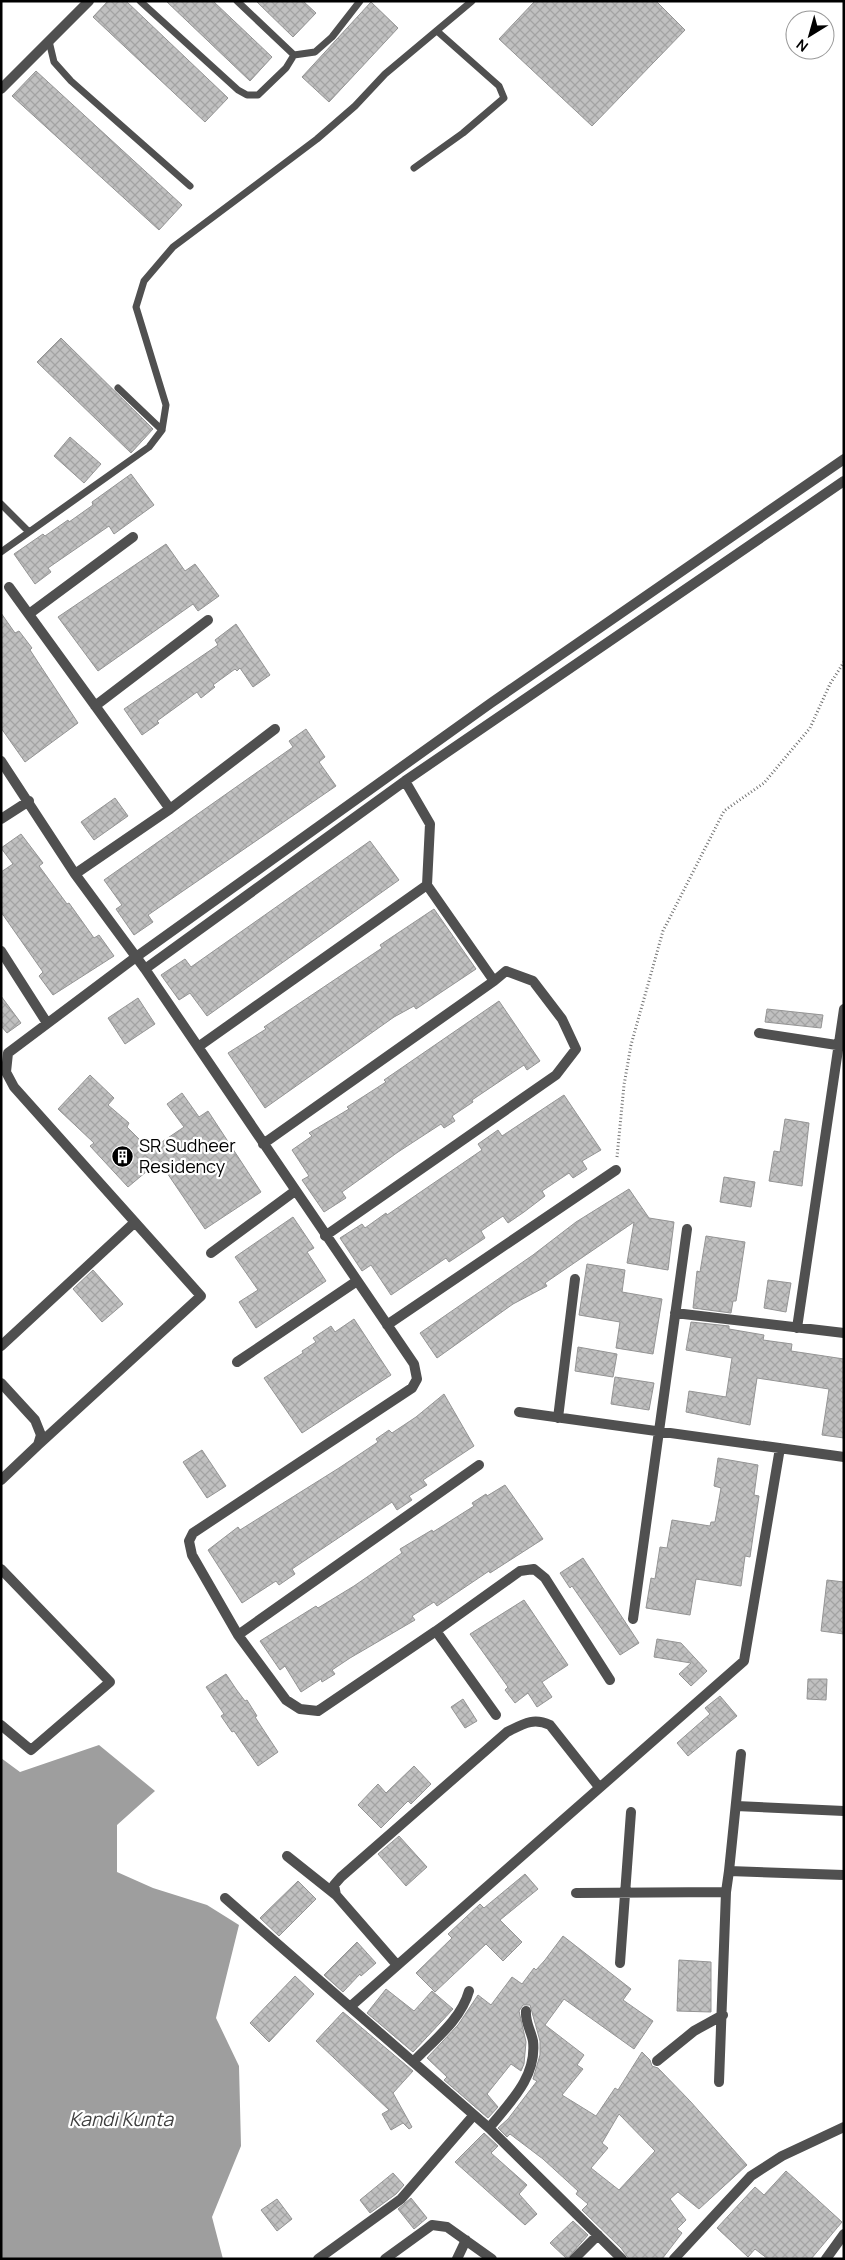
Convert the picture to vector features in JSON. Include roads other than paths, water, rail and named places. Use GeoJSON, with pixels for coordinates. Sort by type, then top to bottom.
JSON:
{"type":"FeatureCollection","features":[{"type":"Feature","properties":{"kind":"street"},"geometry":{"type":"LineString","coordinates":[[1,89],[89,1]]}},
{"type":"Feature","properties":{"kind":"street"},"geometry":{"type":"LineString","coordinates":[[1,1480],[201,1296],[14,1087],[6,1072],[8,1053],[136,957],[491,703],[844,459]]}},
{"type":"Feature","properties":{"kind":"street"},"geometry":{"type":"LineString","coordinates":[[145,969],[405,781],[844,481]]}},
{"type":"Feature","properties":{"kind":"street"},"geometry":{"type":"LineString","coordinates":[[29,614],[133,537]]}},
{"type":"Feature","properties":{"kind":"street"},"geometry":{"type":"LineString","coordinates":[[9,587],[170,809]]}},
{"type":"Feature","properties":{"kind":"street"},"geometry":{"type":"LineString","coordinates":[[95,706],[208,620]]}},
{"type":"Feature","properties":{"kind":"street"},"geometry":{"type":"LineString","coordinates":[[75,874],[170,809],[275,730]]}},
{"type":"Feature","properties":{"kind":"street"},"geometry":{"type":"LineString","coordinates":[[1,761],[29,801],[75,874],[145,969],[325,1236],[414,1364],[417,1379],[412,1388],[193,1533],[189,1541],[192,1555],[238,1635],[286,1700],[300,1709],[318,1711],[436,1631],[520,1570],[534,1569],[545,1578],[610,1680]]}},
{"type":"Feature","properties":{"kind":"street"},"geometry":{"type":"LineString","coordinates":[[405,781],[430,824],[427,885],[494,980]]}},
{"type":"Feature","properties":{"kind":"street"},"geometry":{"type":"LineString","coordinates":[[1,819],[29,801]]}},
{"type":"Feature","properties":{"kind":"street"},"geometry":{"type":"LineString","coordinates":[[198,1048],[427,885]]}},
{"type":"Feature","properties":{"kind":"street"},"geometry":{"type":"LineString","coordinates":[[1,952],[47,1023]]}},
{"type":"Feature","properties":{"kind":"street"},"geometry":{"type":"LineString","coordinates":[[263,1144],[506,971],[533,981],[562,1019],[576,1049],[556,1074],[325,1236]]}},
{"type":"Feature","properties":{"kind":"street"},"geometry":{"type":"LineString","coordinates":[[798,1328],[841,1046],[844,1009]]}},
{"type":"Feature","properties":{"kind":"street"},"geometry":{"type":"LineString","coordinates":[[758,1033],[841,1046]]}},
{"type":"Feature","properties":{"kind":"street"},"geometry":{"type":"LineString","coordinates":[[387,1326],[616,1170]]}},
{"type":"Feature","properties":{"kind":"street"},"geometry":{"type":"LineString","coordinates":[[211,1253],[295,1191]]}},
{"type":"Feature","properties":{"kind":"street"},"geometry":{"type":"LineString","coordinates":[[1,1346],[134,1223]]}},
{"type":"Feature","properties":{"kind":"street"},"geometry":{"type":"LineString","coordinates":[[633,1619],[687,1229]]}},
{"type":"Feature","properties":{"kind":"street"},"geometry":{"type":"LineString","coordinates":[[558,1418],[575,1279]]}},
{"type":"Feature","properties":{"kind":"street"},"geometry":{"type":"LineString","coordinates":[[237,1362],[356,1281]]}},
{"type":"Feature","properties":{"kind":"street"},"geometry":{"type":"LineString","coordinates":[[675,1313],[844,1333]]}},
{"type":"Feature","properties":{"kind":"street"},"geometry":{"type":"LineString","coordinates":[[1,1383],[34,1420],[41,1436],[38,1445]]}},
{"type":"Feature","properties":{"kind":"street"},"geometry":{"type":"LineString","coordinates":[[519,1412],[844,1457]]}},
{"type":"Feature","properties":{"kind":"street"},"geometry":{"type":"LineString","coordinates":[[351,2006],[599,1786],[744,1661],[780,1448]]}},
{"type":"Feature","properties":{"kind":"street"},"geometry":{"type":"LineString","coordinates":[[238,1635],[478,1465]]}},
{"type":"Feature","properties":{"kind":"street"},"geometry":{"type":"LineString","coordinates":[[1,1569],[110,1682],[31,1750],[1,1725]]}},
{"type":"Feature","properties":{"kind":"street"},"geometry":{"type":"LineString","coordinates":[[436,1631],[496,1715]]}},
{"type":"Feature","properties":{"kind":"street"},"geometry":{"type":"LineString","coordinates":[[336,1895],[334,1886],[342,1877],[507,1732],[530,1720],[540,1720],[550,1725],[599,1786]]}},
{"type":"Feature","properties":{"kind":"street"},"geometry":{"type":"LineString","coordinates":[[719,2082],[723,2015],[726,1892],[741,1754]]}},
{"type":"Feature","properties":{"kind":"street"},"geometry":{"type":"LineString","coordinates":[[736,1806],[844,1811]]}},
{"type":"Feature","properties":{"kind":"street"},"geometry":{"type":"LineString","coordinates":[[620,1963],[624,1891],[632,1812]]}},
{"type":"Feature","properties":{"kind":"street"},"geometry":{"type":"LineString","coordinates":[[287,1856],[336,1895],[397,1965]]}},
{"type":"Feature","properties":{"kind":"street"},"geometry":{"type":"LineString","coordinates":[[729,1871],[844,1876]]}},
{"type":"Feature","properties":{"kind":"street"},"geometry":{"type":"LineString","coordinates":[[576,1893],[624,1891],[726,1892]]}},
{"type":"Feature","properties":{"kind":"street"},"geometry":{"type":"LineString","coordinates":[[225,1898],[351,2006],[473,2116],[490,2128],[622,2259]]}},
{"type":"Feature","properties":{"kind":"street"},"geometry":{"type":"LineString","coordinates":[[413,2062],[456,2017],[462,2008],[468,1992]]}},
{"type":"Feature","properties":{"kind":"street"},"geometry":{"type":"LineString","coordinates":[[490,2128],[524,2086],[530,2073],[533,2042],[526,2011]]}},
{"type":"Feature","properties":{"kind":"street"},"geometry":{"type":"LineString","coordinates":[[658,2061],[694,2031],[723,2015]]}},
{"type":"Feature","properties":{"kind":"street"},"geometry":{"type":"LineString","coordinates":[[318,2259],[401,2199],[473,2116]]}},
{"type":"Feature","properties":{"kind":"street"},"geometry":{"type":"LineString","coordinates":[[674,2259],[757,2171],[782,2156],[844,2127]]}},
{"type":"Feature","properties":{"kind":"street"},"geometry":{"type":"LineString","coordinates":[[385,2259],[432,2225],[447,2227],[492,2259]]}},
{"type":"Feature","properties":{"kind":"street"},"geometry":{"type":"LineString","coordinates":[[826,2259],[844,2234]]}},
{"type":"Feature","properties":{"kind":"street"},"geometry":{"type":"LineString","coordinates":[[574,2259],[598,2235]]}},
{"type":"Feature","properties":{"kind":"street"},"geometry":{"type":"LineString","coordinates":[[458,2259],[466,2240]]}},
{"type":"Feature","properties":{"kind":"lane"},"geometry":{"type":"LineString","coordinates":[[140,1],[247,96],[258,95],[286,68],[294,55]]}},
{"type":"Feature","properties":{"kind":"lane"},"geometry":{"type":"LineString","coordinates":[[237,1],[294,55]]}},
{"type":"Feature","properties":{"kind":"lane"},"geometry":{"type":"LineString","coordinates":[[294,55],[315,52],[332,37],[360,1]]}},
{"type":"Feature","properties":{"kind":"lane"},"geometry":{"type":"LineString","coordinates":[[1,552],[28,531],[149,448],[162,430],[166,405],[136,307],[144,281],[173,247],[317,138],[355,106],[386,74],[472,1]]}},
{"type":"Feature","properties":{"kind":"lane"},"geometry":{"type":"LineString","coordinates":[[414,168],[463,133],[504,98],[499,86],[437,30]]}},
{"type":"Feature","properties":{"kind":"lane"},"geometry":{"type":"LineString","coordinates":[[49,41],[54,62],[71,81],[190,186]]}},
{"type":"Feature","properties":{"kind":"lane"},"geometry":{"type":"LineString","coordinates":[[118,388],[162,430]]}},
{"type":"Feature","properties":{"kind":"lane"},"geometry":{"type":"LineString","coordinates":[[1,504],[28,531]]}},
{"type":"Feature","properties":{"kind":"water","name":"Kandi Kunta"},"geometry":{"type":"Polygon","coordinates":[[[99,1745],[155,1791],[117,1825],[117,1872],[153,1888],[207,1905],[239,1925],[216,2018],[239,2066],[241,2146],[212,2217],[223,2259],[1,2259],[1,1758],[20,1772],[99,1745]]]}},
{"type":"Feature","properties":{"kind":"place","name":"SR Sudheer Residency"},"geometry":{"type":"Point","coordinates":[123,1156]}}]}
